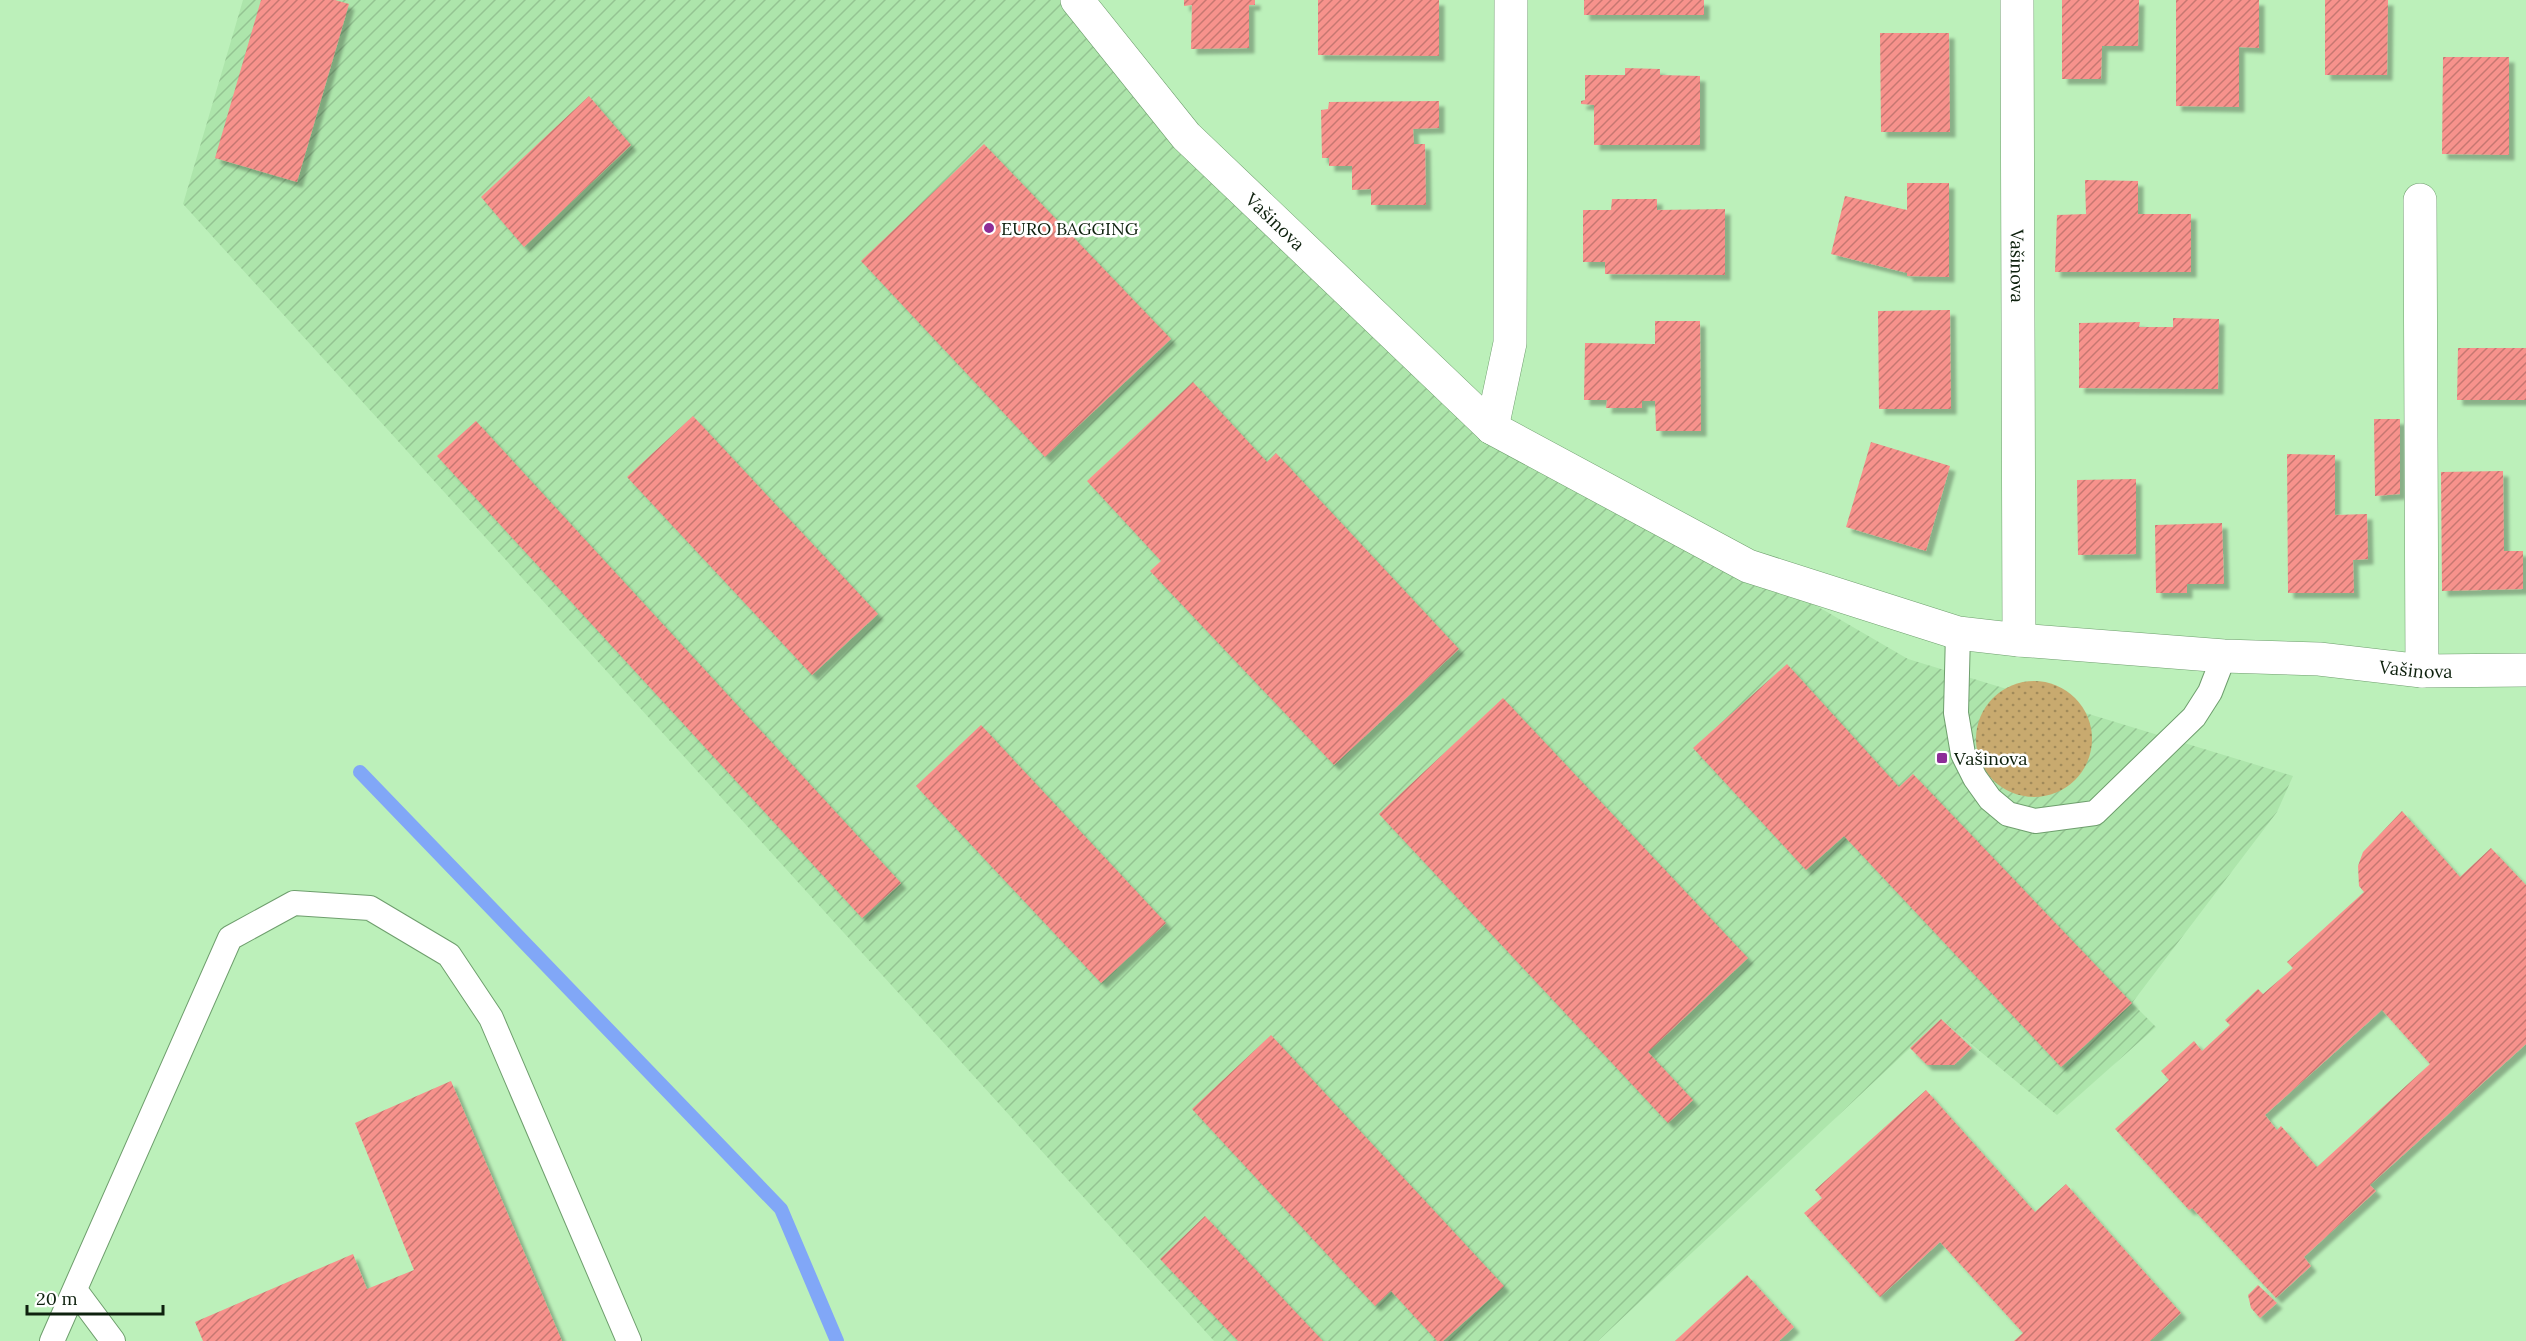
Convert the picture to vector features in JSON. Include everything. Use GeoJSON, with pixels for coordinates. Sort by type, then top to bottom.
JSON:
{"type":"FeatureCollection","features":[{"type":"Feature","properties":{"kind":"street","name":"Vašinova"},"geometry":{"type":"LineString","coordinates":[[1077,0],[1186,136],[1492,428],[1748,566],[1958,633],[2224,656],[2319,659],[2422,671],[2526,670]]}},
{"type":"Feature","properties":{"kind":"street"},"geometry":{"type":"LineString","coordinates":[[1492,428],[1510,343],[1511,0]]}},
{"type":"Feature","properties":{"kind":"street","name":"Vašinova"},"geometry":{"type":"LineString","coordinates":[[2017,0],[2019,640]]}},
{"type":"Feature","properties":{"kind":"street"},"geometry":{"type":"LineString","coordinates":[[2420,200],[2422,671]]}},
{"type":"Feature","properties":{"kind":"lane"},"geometry":{"type":"LineString","coordinates":[[1958,633],[1956,713],[1963,754],[1975,778],[1990,799],[2008,814],[2035,821],[2095,813],[2194,717],[2210,692],[2224,656]]}},
{"type":"Feature","properties":{"kind":"lane"},"geometry":{"type":"LineString","coordinates":[[52,1341],[230,938],[294,903],[370,908],[449,955],[491,1018],[629,1341]]}},
{"type":"Feature","properties":{"kind":"lane"},"geometry":{"type":"LineString","coordinates":[[75,1290],[113,1341]]}},
{"type":"Feature","properties":{"kind":"shaded area"},"geometry":{"type":"Polygon","coordinates":[[[243,0],[1077,0],[1492,428],[1748,566],[1908,659],[2293,776],[2277,812],[2132,1003],[2156,1027],[2057,1115],[1941,1019],[1598,1341],[1214,1341],[183,204],[243,0]]]}},
{"type":"Feature","properties":{"kind":"shaded area"},"geometry":{"type":"Polygon","coordinates":[[[2034,681],[2056,686],[2075,698],[2087,717],[2092,739],[2087,761],[2075,780],[2056,792],[2034,797],[2012,792],[1993,780],[1981,761],[1976,739],[1981,717],[1993,698],[2012,686],[2034,681]]]}},
{"type":"Feature","properties":{"kind":"building"},"geometry":{"type":"Polygon","coordinates":[[[261,0],[335,0],[349,4],[297,182],[215,158],[261,0]]]}},
{"type":"Feature","properties":{"kind":"building"},"geometry":{"type":"Polygon","coordinates":[[[1184,0],[1255,0],[1255,5],[1249,5],[1249,48],[1191,49],[1192,5],[1184,6],[1184,0]]]}},
{"type":"Feature","properties":{"kind":"building"},"geometry":{"type":"Polygon","coordinates":[[[1318,0],[1439,0],[1439,56],[1318,55],[1318,0]]]}},
{"type":"Feature","properties":{"kind":"building"},"geometry":{"type":"Polygon","coordinates":[[[1584,0],[1704,0],[1704,15],[1584,15],[1584,0]]]}},
{"type":"Feature","properties":{"kind":"building"},"geometry":{"type":"Polygon","coordinates":[[[2062,0],[2139,0],[2138,46],[2102,46],[2101,79],[2062,79],[2062,0]]]}},
{"type":"Feature","properties":{"kind":"building"},"geometry":{"type":"Polygon","coordinates":[[[2176,0],[2259,0],[2259,48],[2239,47],[2239,107],[2176,106],[2176,0]]]}},
{"type":"Feature","properties":{"kind":"building"},"geometry":{"type":"Polygon","coordinates":[[[2325,0],[2388,0],[2387,75],[2325,75],[2325,0]]]}},
{"type":"Feature","properties":{"kind":"building"},"geometry":{"type":"Polygon","coordinates":[[[1880,33],[1949,33],[1950,132],[1881,132],[1880,33]]]}},
{"type":"Feature","properties":{"kind":"building"},"geometry":{"type":"Polygon","coordinates":[[[2443,57],[2509,57],[2509,155],[2442,154],[2443,57]]]}},
{"type":"Feature","properties":{"kind":"building"},"geometry":{"type":"Polygon","coordinates":[[[1625,68],[1660,69],[1660,75],[1700,76],[1700,145],[1594,145],[1594,105],[1581,104],[1581,101],[1585,100],[1585,75],[1625,75],[1625,68]]]}},
{"type":"Feature","properties":{"kind":"building"},"geometry":{"type":"Polygon","coordinates":[[[589,96],[631,145],[524,247],[481,197],[589,96]]]}},
{"type":"Feature","properties":{"kind":"building"},"geometry":{"type":"Polygon","coordinates":[[[1439,101],[1439,128],[1413,129],[1414,144],[1425,144],[1426,205],[1371,205],[1371,189],[1352,190],[1352,166],[1329,166],[1329,158],[1322,158],[1321,110],[1328,109],[1329,102],[1439,101]]]}},
{"type":"Feature","properties":{"kind":"building"},"geometry":{"type":"Polygon","coordinates":[[[984,144],[1171,339],[1045,457],[861,261],[984,144]]]}},
{"type":"Feature","properties":{"kind":"building"},"geometry":{"type":"Polygon","coordinates":[[[2085,180],[2138,181],[2138,214],[2191,214],[2191,272],[2055,272],[2057,215],[2086,214],[2085,180]]]}},
{"type":"Feature","properties":{"kind":"building"},"geometry":{"type":"Polygon","coordinates":[[[1907,183],[1949,183],[1949,277],[1907,276],[1907,273],[1831,254],[1845,196],[1907,210],[1907,183]]]}},
{"type":"Feature","properties":{"kind":"building"},"geometry":{"type":"Polygon","coordinates":[[[1612,199],[1657,199],[1657,210],[1725,209],[1725,275],[1605,274],[1605,262],[1583,262],[1583,210],[1611,210],[1612,199]]]}},
{"type":"Feature","properties":{"kind":"building"},"geometry":{"type":"Polygon","coordinates":[[[1950,310],[1951,409],[1879,409],[1878,311],[1950,310]]]}},
{"type":"Feature","properties":{"kind":"building"},"geometry":{"type":"Polygon","coordinates":[[[2173,318],[2219,319],[2218,389],[2079,388],[2079,323],[2140,322],[2139,327],[2173,327],[2173,318]]]}},
{"type":"Feature","properties":{"kind":"building"},"geometry":{"type":"Polygon","coordinates":[[[1655,321],[1700,321],[1701,431],[1656,431],[1655,401],[1642,401],[1642,408],[1606,408],[1607,400],[1584,400],[1585,343],[1655,344],[1655,321]]]}},
{"type":"Feature","properties":{"kind":"building"},"geometry":{"type":"Polygon","coordinates":[[[2458,348],[2526,348],[2526,400],[2457,400],[2458,348]]]}},
{"type":"Feature","properties":{"kind":"building"},"geometry":{"type":"Polygon","coordinates":[[[1193,382],[1267,462],[1276,453],[1459,649],[1334,765],[1150,571],[1161,561],[1087,481],[1193,382]]]}},
{"type":"Feature","properties":{"kind":"building"},"geometry":{"type":"Polygon","coordinates":[[[693,416],[878,614],[812,675],[627,477],[693,416]]]}},
{"type":"Feature","properties":{"kind":"building"},"geometry":{"type":"Polygon","coordinates":[[[2374,419],[2400,419],[2400,494],[2375,496],[2374,419]]]}},
{"type":"Feature","properties":{"kind":"building"},"geometry":{"type":"Polygon","coordinates":[[[476,421],[901,883],[862,918],[437,456],[476,421]]]}},
{"type":"Feature","properties":{"kind":"building"},"geometry":{"type":"Polygon","coordinates":[[[1871,442],[1950,466],[1926,551],[1846,527],[1871,442]]]}},
{"type":"Feature","properties":{"kind":"building"},"geometry":{"type":"Polygon","coordinates":[[[2287,454],[2335,455],[2335,515],[2367,514],[2368,559],[2353,560],[2354,593],[2288,593],[2287,454]]]}},
{"type":"Feature","properties":{"kind":"building"},"geometry":{"type":"Polygon","coordinates":[[[2503,471],[2504,551],[2523,551],[2523,589],[2442,591],[2441,472],[2503,471]]]}},
{"type":"Feature","properties":{"kind":"building"},"geometry":{"type":"Polygon","coordinates":[[[2136,479],[2136,554],[2078,555],[2077,480],[2136,479]]]}},
{"type":"Feature","properties":{"kind":"building"},"geometry":{"type":"Polygon","coordinates":[[[2222,523],[2224,584],[2187,584],[2187,593],[2156,593],[2155,525],[2222,523]]]}},
{"type":"Feature","properties":{"kind":"building"},"geometry":{"type":"Polygon","coordinates":[[[1787,664],[1899,787],[1913,774],[2132,1003],[2061,1067],[1844,836],[1806,870],[1693,748],[1787,664]]]}},
{"type":"Feature","properties":{"kind":"building"},"geometry":{"type":"Polygon","coordinates":[[[1503,698],[1748,958],[1648,1052],[1693,1100],[1668,1123],[1379,814],[1503,698]]]}},
{"type":"Feature","properties":{"kind":"building"},"geometry":{"type":"Polygon","coordinates":[[[981,725],[1166,923],[1101,983],[916,786],[981,725]]]}},
{"type":"Feature","properties":{"kind":"building"},"geometry":{"type":"Polygon","coordinates":[[[2402,811],[2460,877],[2491,848],[2526,885],[2526,1044],[2370,1185],[2376,1191],[2304,1257],[2311,1266],[2276,1298],[2192,1208],[2189,1210],[2115,1129],[2169,1080],[2161,1071],[2194,1041],[2202,1051],[2230,1025],[2225,1020],[2258,989],[2263,994],[2293,968],[2287,962],[2364,892],[2359,886],[2358,866],[2363,852],[2402,811]],[[2382,1010],[2265,1115],[2277,1130],[2281,1126],[2317,1167],[2430,1064],[2382,1010]]]}},
{"type":"Feature","properties":{"kind":"building"},"geometry":{"type":"Polygon","coordinates":[[[1941,1019],[1972,1048],[1954,1065],[1927,1065],[1910,1048],[1941,1019]]]}},
{"type":"Feature","properties":{"kind":"building"},"geometry":{"type":"Polygon","coordinates":[[[1271,1035],[1504,1286],[1443,1341],[1437,1341],[1391,1291],[1375,1306],[1192,1109],[1271,1035]]]}},
{"type":"Feature","properties":{"kind":"building"},"geometry":{"type":"Polygon","coordinates":[[[451,1081],[562,1341],[203,1341],[195,1322],[353,1254],[367,1289],[414,1270],[355,1123],[451,1081]]]}},
{"type":"Feature","properties":{"kind":"building"},"geometry":{"type":"Polygon","coordinates":[[[1926,1090],[2035,1212],[2066,1184],[2181,1313],[2150,1341],[2014,1341],[2023,1333],[1940,1242],[1880,1297],[1804,1213],[1822,1198],[1815,1190],[1926,1090]]]}},
{"type":"Feature","properties":{"kind":"building"},"geometry":{"type":"Polygon","coordinates":[[[1205,1216],[1323,1341],[1238,1341],[1160,1259],[1205,1216]]]}},
{"type":"Feature","properties":{"kind":"building"},"geometry":{"type":"Polygon","coordinates":[[[1747,1275],[1794,1327],[1779,1341],[1675,1341],[1747,1275]]]}},
{"type":"Feature","properties":{"kind":"building"},"geometry":{"type":"Polygon","coordinates":[[[2258,1285],[2277,1303],[2260,1318],[2251,1308],[2248,1295],[2258,1285]]]}},
{"type":"Feature","properties":{"kind":"waterway"},"geometry":{"type":"LineString","coordinates":[[360,772],[781,1209],[837,1341]]}},
{"type":"Feature","properties":{"kind":"place","name":"EURO BAGGING"},"geometry":{"type":"Point","coordinates":[989,228]}},
{"type":"Feature","properties":{"kind":"place","name":"Vašinova"},"geometry":{"type":"Point","coordinates":[1942,758]}}]}
